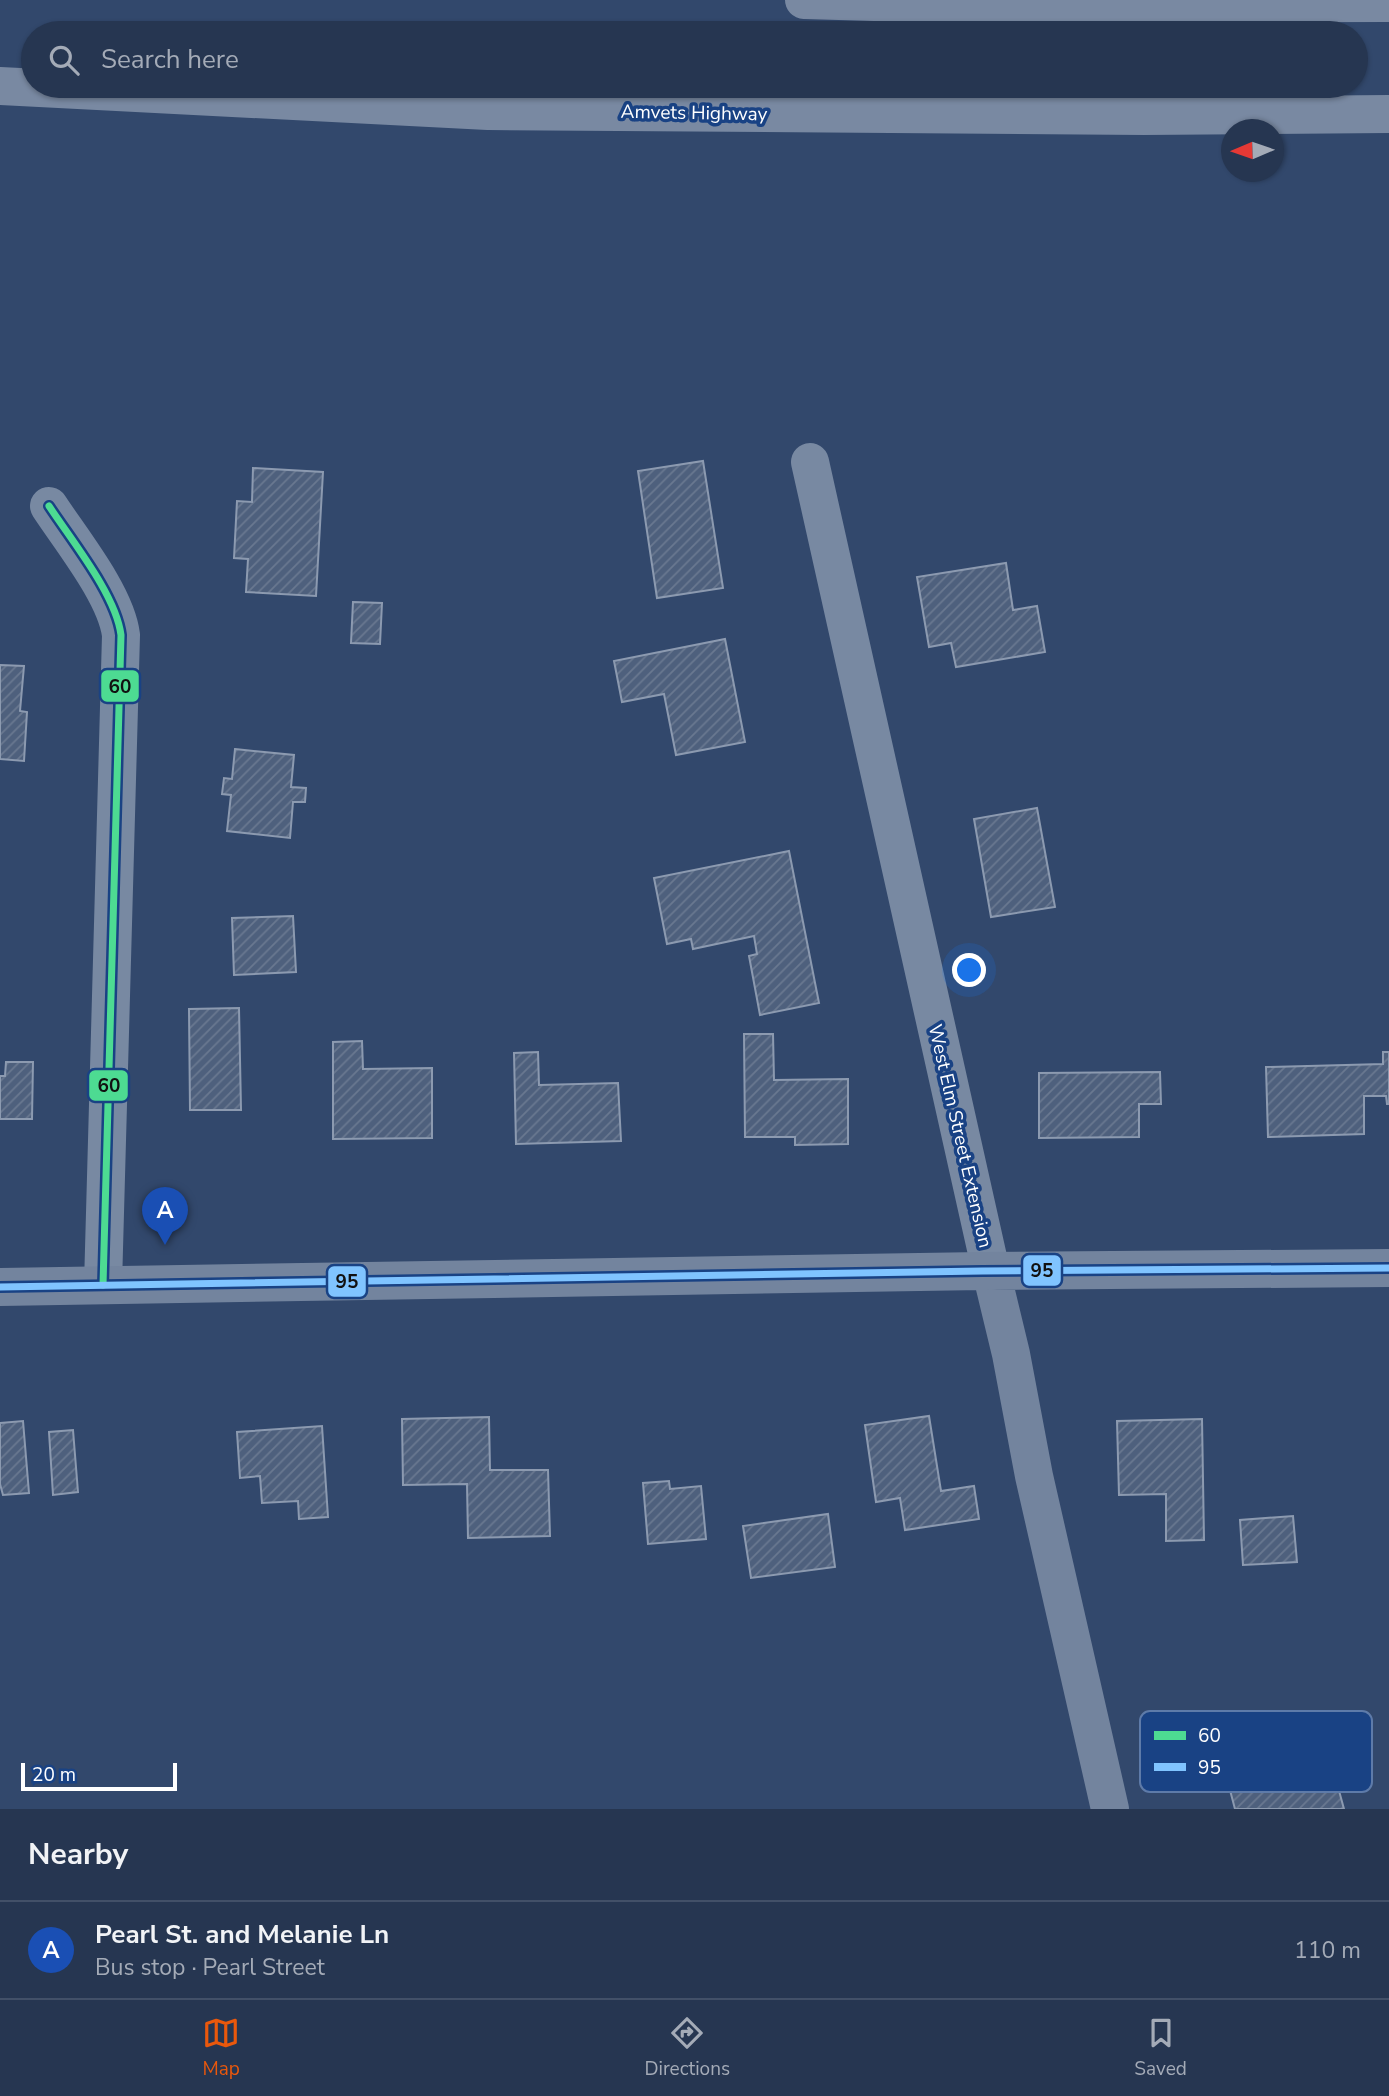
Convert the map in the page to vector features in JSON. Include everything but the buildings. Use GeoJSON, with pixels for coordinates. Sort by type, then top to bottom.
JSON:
{"type":"FeatureCollection","features":[{"type":"Feature","properties":{"kind":"highway"},"geometry":{"type":"LineString","coordinates":[[804,0],[944,4],[1389,3]]}},
{"type":"Feature","properties":{"kind":"highway","name":"Amvets Highway"},"geometry":{"type":"LineString","coordinates":[[0,86],[21,87]]}},
{"type":"Feature","properties":{"kind":"highway","name":"Amvets Highway"},"geometry":{"type":"LineString","coordinates":[[234,98],[488,111],[1144,116],[1389,114]]}},
{"type":"Feature","properties":{"kind":"street","name":"West Elm Street Extension"},"geometry":{"type":"LineString","coordinates":[[810,462],[1011,1354],[1037,1490],[1111,1809]]}},
{"type":"Feature","properties":{"kind":"street"},"geometry":{"type":"LineString","coordinates":[[49,506],[112,602],[120,623],[121,635],[103,1285]]}},
{"type":"Feature","properties":{"kind":"street"},"geometry":{"type":"LineString","coordinates":[[0,1287],[991,1271],[1389,1268]]}},
{"type":"Feature","properties":{"kind":"transit line","name":"60"},"geometry":{"type":"LineString","coordinates":[[49,506],[102,586],[111,603],[121,635],[103,1285]]}},
{"type":"Feature","properties":{"kind":"transit line","name":"95"},"geometry":{"type":"LineString","coordinates":[[0,1287],[982,1271],[1389,1268]]}},
{"type":"Feature","properties":{"kind":"place","name":"Pearl St. and Melanie Ln"},"geometry":{"type":"Point","coordinates":[165,1245]}}]}
